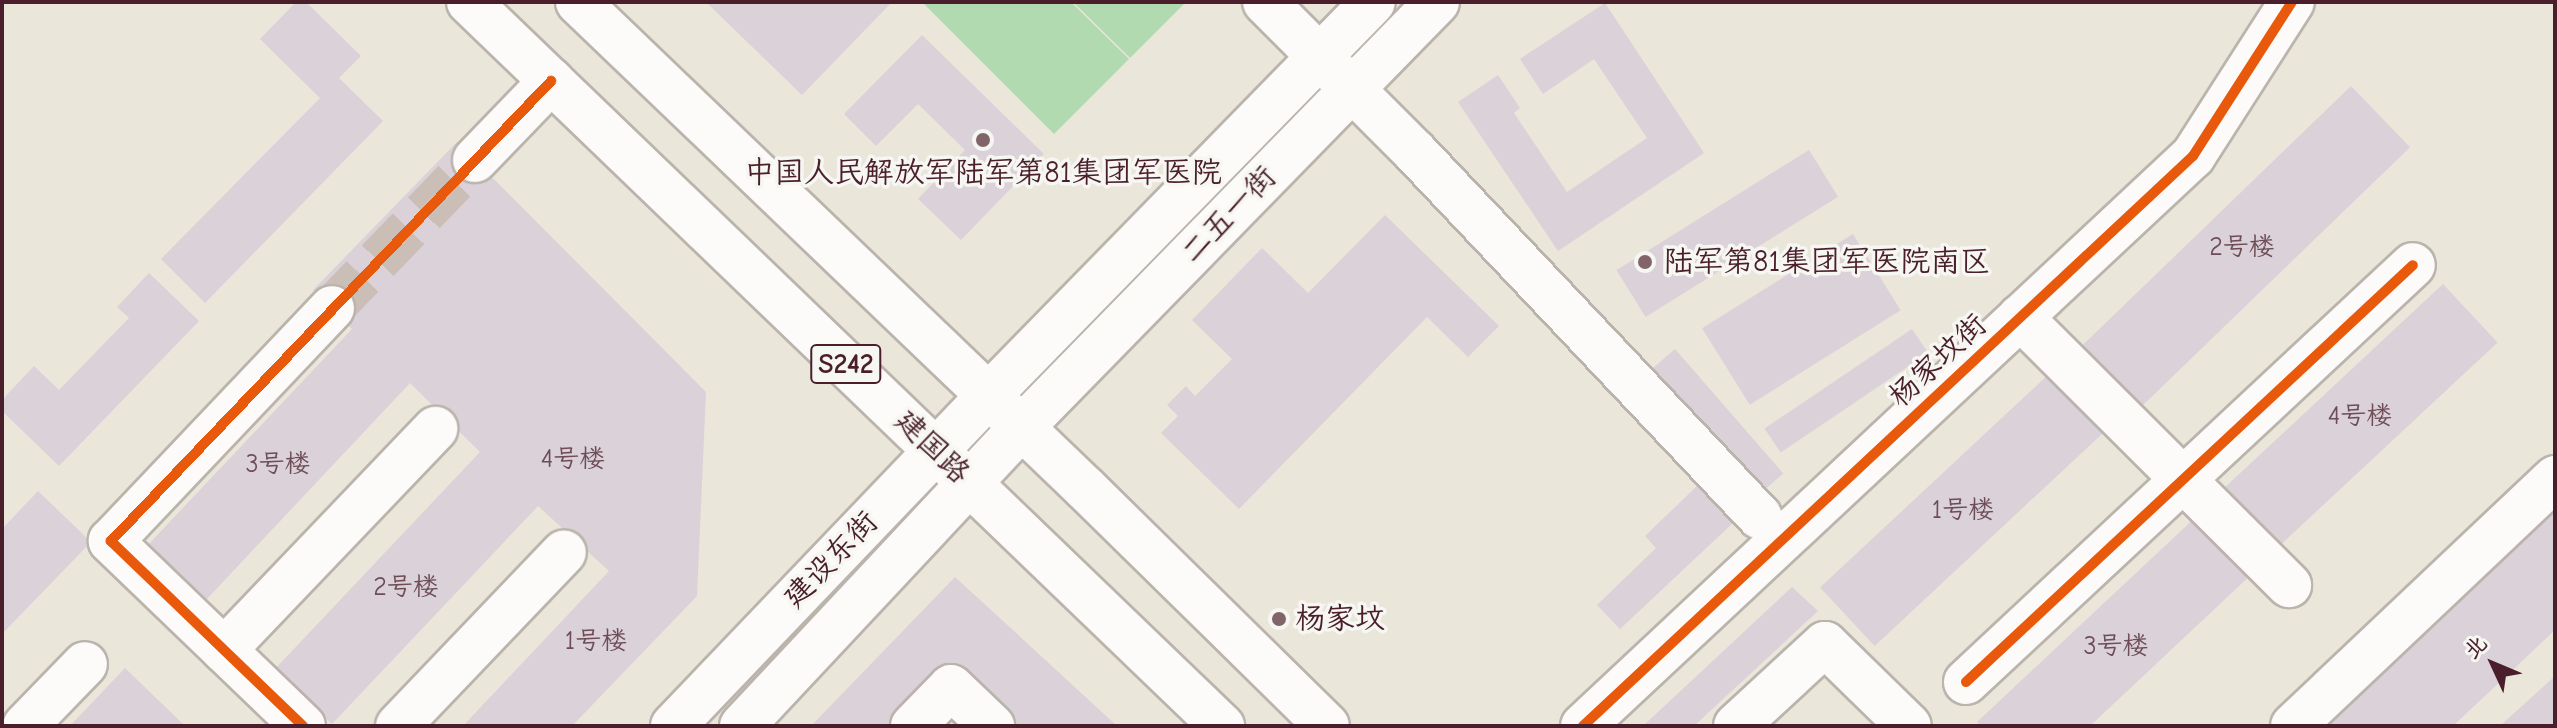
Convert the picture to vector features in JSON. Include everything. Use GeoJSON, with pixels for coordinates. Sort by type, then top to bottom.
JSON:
{"type":"FeatureCollection","features":[{"type":"Feature","properties":{"kind":"street","name":"建国路"},"geometry":{"type":"LineString","coordinates":[[469,2],[1222,726]]}},
{"type":"Feature","properties":{"kind":"street","name":"S242"},"geometry":{"type":"LineString","coordinates":[[578,2],[989,395],[1327,726]]}},
{"type":"Feature","properties":{"kind":"street"},"geometry":{"type":"LineString","coordinates":[[1265,2],[1353,88],[1760,517]]}},
{"type":"Feature","properties":{"kind":"street","name":"二五一街"},"geometry":{"type":"LineString","coordinates":[[989,395],[1373,2]]}},
{"type":"Feature","properties":{"kind":"street","name":"二五一街"},"geometry":{"type":"LineString","coordinates":[[1022,427],[1437,2]]}},
{"type":"Feature","properties":{"kind":"street","name":"杨家坟街"},"geometry":{"type":"LineString","coordinates":[[1583,726],[2193,156],[2292,2]]}},
{"type":"Feature","properties":{"kind":"street"},"geometry":{"type":"LineString","coordinates":[[475,160],[551,81]]}},
{"type":"Feature","properties":{"kind":"street"},"geometry":{"type":"LineString","coordinates":[[1966,682],[2413,265]]}},
{"type":"Feature","properties":{"kind":"street"},"geometry":{"type":"LineString","coordinates":[[303,726],[111,541],[332,308]]}},
{"type":"Feature","properties":{"kind":"street"},"geometry":{"type":"LineString","coordinates":[[2020,317],[2289,585]]}},
{"type":"Feature","properties":{"kind":"street","name":"建设东街"},"geometry":{"type":"LineString","coordinates":[[673,726],[989,395]]}},
{"type":"Feature","properties":{"kind":"street","name":"建设东街"},"geometry":{"type":"LineString","coordinates":[[744,726],[1022,427]]}},
{"type":"Feature","properties":{"kind":"street"},"geometry":{"type":"LineString","coordinates":[[224,650],[435,429]]}},
{"type":"Feature","properties":{"kind":"street"},"geometry":{"type":"LineString","coordinates":[[2293,726],[2555,478]]}},
{"type":"Feature","properties":{"kind":"street"},"geometry":{"type":"LineString","coordinates":[[398,726],[564,552]]}},
{"type":"Feature","properties":{"kind":"street"},"geometry":{"type":"LineString","coordinates":[[1736,726],[1825,644],[1909,726]]}},
{"type":"Feature","properties":{"kind":"street"},"geometry":{"type":"LineString","coordinates":[[25,726],[85,664]]}},
{"type":"Feature","properties":{"kind":"street"},"geometry":{"type":"LineString","coordinates":[[913,726],[951,687],[992,726]]}},
{"type":"Feature","properties":{"kind":"green space"},"geometry":{"type":"Polygon","coordinates":[[[922,2],[1071,2],[1129,59],[1054,134],[922,2]]]}},
{"type":"Feature","properties":{"kind":"green space"},"geometry":{"type":"Polygon","coordinates":[[[1073,2],[1186,2],[1130,58],[1073,2]]]}},
{"type":"Feature","properties":{"kind":"building"},"geometry":{"type":"Polygon","coordinates":[[[296,2],[306,2],[361,56],[339,78],[383,121],[205,303],[161,259],[320,98],[260,39],[296,2]]]}},
{"type":"Feature","properties":{"kind":"building"},"geometry":{"type":"Polygon","coordinates":[[[706,2],[892,2],[802,95],[706,2]]]}},
{"type":"Feature","properties":{"kind":"building"},"geometry":{"type":"Polygon","coordinates":[[[1605,3],[1704,153],[1558,251],[1458,102],[1498,75],[1520,108],[1514,113],[1567,192],[1647,138],[1594,59],[1543,94],[1520,59],[1605,3]]]}},
{"type":"Feature","properties":{"kind":"building"},"geometry":{"type":"Polygon","coordinates":[[[922,35],[1044,154],[961,240],[918,199],[965,150],[918,104],[876,146],[844,114],[922,35]]]}},
{"type":"Feature","properties":{"kind":"building"},"geometry":{"type":"Polygon","coordinates":[[[2351,86],[2410,147],[2135,413],[2075,352],[2351,86]]]}},
{"type":"Feature","properties":{"kind":"building"},"geometry":{"type":"Polygon","coordinates":[[[457,142],[706,392],[697,596],[572,726],[463,726],[609,571],[538,506],[332,724],[274,670],[480,452],[410,383],[204,602],[146,547],[352,329],[313,290],[457,142]]]}},
{"type":"Feature","properties":{"kind":"building"},"geometry":{"type":"Polygon","coordinates":[[[1809,150],[1838,197],[1646,317],[1616,270],[1809,150]]]}},
{"type":"Feature","properties":{"kind":"building"},"geometry":{"type":"Polygon","coordinates":[[[1385,215],[1499,326],[1468,357],[1427,317],[1239,509],[1161,433],[1178,416],[1167,405],[1186,386],[1195,396],[1232,359],[1192,320],[1262,248],[1308,293],[1385,215]]]}},
{"type":"Feature","properties":{"kind":"building"},"geometry":{"type":"Polygon","coordinates":[[[1853,234],[1901,310],[1750,405],[1702,328],[1853,234]]]}},
{"type":"Feature","properties":{"kind":"building"},"geometry":{"type":"Polygon","coordinates":[[[149,273],[199,321],[59,466],[2,411],[2,400],[34,366],[59,390],[129,318],[117,307],[149,273]]]}},
{"type":"Feature","properties":{"kind":"building"},"geometry":{"type":"Polygon","coordinates":[[[2443,284],[2498,343],[2274,551],[2220,492],[2443,284]]]}},
{"type":"Feature","properties":{"kind":"building"},"geometry":{"type":"Polygon","coordinates":[[[1912,329],[1928,353],[1781,453],[1764,429],[1912,329]]]}},
{"type":"Feature","properties":{"kind":"building"},"geometry":{"type":"Polygon","coordinates":[[[1675,349],[1783,474],[1757,496],[1649,372],[1675,349]]]}},
{"type":"Feature","properties":{"kind":"building"},"geometry":{"type":"Polygon","coordinates":[[[2049,374],[2104,433],[1875,646],[1820,587],[2049,374]]]}},
{"type":"Feature","properties":{"kind":"building"},"geometry":{"type":"Polygon","coordinates":[[[1698,485],[1733,523],[1620,629],[1597,605],[1656,548],[1645,536],[1698,485]]]}},
{"type":"Feature","properties":{"kind":"building"},"geometry":{"type":"Polygon","coordinates":[[[38,491],[91,542],[2,634],[2,529],[38,491]]]}},
{"type":"Feature","properties":{"kind":"building"},"geometry":{"type":"Polygon","coordinates":[[[2555,507],[2555,630],[2453,726],[2318,726],[2555,507]]]}},
{"type":"Feature","properties":{"kind":"building"},"geometry":{"type":"Polygon","coordinates":[[[2200,513],[2255,571],[2090,726],[1981,726],[1977,722],[2200,513]]]}},
{"type":"Feature","properties":{"kind":"building"},"geometry":{"type":"Polygon","coordinates":[[[955,577],[1117,726],[1012,726],[955,672],[903,726],[811,726],[955,577]]]}},
{"type":"Feature","properties":{"kind":"building"},"geometry":{"type":"Polygon","coordinates":[[[1792,587],[1818,611],[1694,726],[1643,726],[1792,587]]]}},
{"type":"Feature","properties":{"kind":"building"},"geometry":{"type":"Polygon","coordinates":[[[125,668],[185,726],[70,726],[125,668]]]}},
{"type":"Feature","properties":{"kind":"building"},"geometry":{"type":"Polygon","coordinates":[[[2555,676],[2555,726],[2500,726],[2555,676]]]}},
{"type":"Feature","properties":{"kind":"tunnel"},"geometry":{"type":"LineString","coordinates":[[332,308],[475,160]]}},
{"type":"Feature","properties":{"kind":"cycle path"},"geometry":{"type":"LineString","coordinates":[[1583,726],[2193,156],[2292,2]]}},
{"type":"Feature","properties":{"kind":"cycle path"},"geometry":{"type":"LineString","coordinates":[[303,726],[111,541],[551,81]]}},
{"type":"Feature","properties":{"kind":"cycle path"},"geometry":{"type":"LineString","coordinates":[[1966,682],[2413,265]]}},
{"type":"Feature","properties":{"kind":"place","name":"中国人民解放军陆军第81集团军医院"},"geometry":{"type":"Point","coordinates":[983,140]}},
{"type":"Feature","properties":{"kind":"place","name":"陆军第81集团军医院南区"},"geometry":{"type":"Point","coordinates":[1645,262]}},
{"type":"Feature","properties":{"kind":"place","name":"杨家坟"},"geometry":{"type":"Point","coordinates":[1279,619]}}]}
